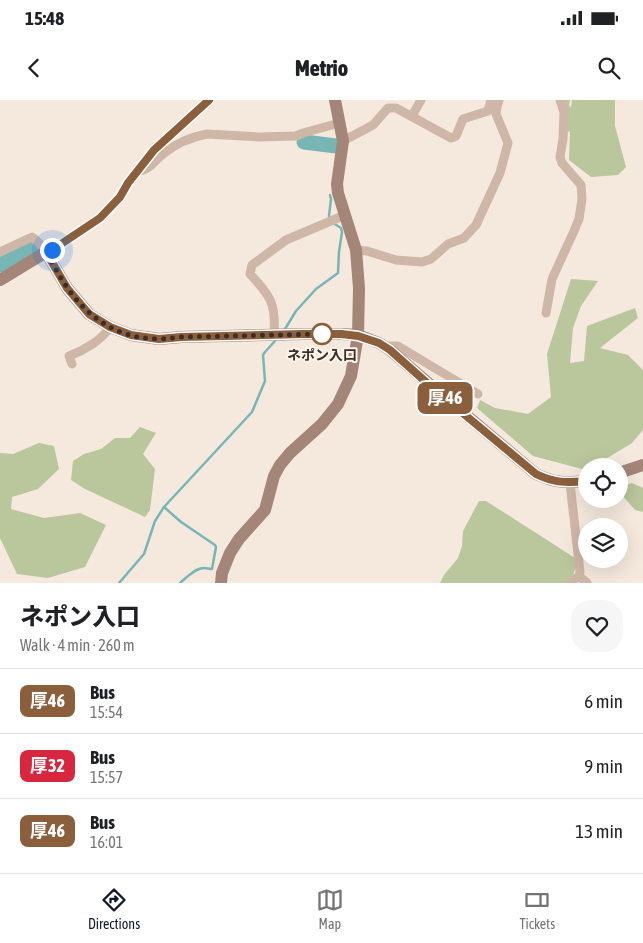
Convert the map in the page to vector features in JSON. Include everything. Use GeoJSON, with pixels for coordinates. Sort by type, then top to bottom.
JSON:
{"type":"FeatureCollection","features":[{"type":"Feature","properties":{"kind":"street"},"geometry":{"type":"LineString","coordinates":[[0,280],[52,250],[100,218],[120,197],[128,183],[154,150],[209,100]]}},
{"type":"Feature","properties":{"kind":"street"},"geometry":{"type":"LineString","coordinates":[[221,583],[222,572],[238,539],[265,510],[274,476],[280,465],[290,453],[322,424],[338,404],[351,376],[358,336],[359,288],[356,250],[336,219],[337,184],[343,140],[335,100]]}},
{"type":"Feature","properties":{"kind":"street"},"geometry":{"type":"LineString","coordinates":[[412,116],[421,100]]}},
{"type":"Feature","properties":{"kind":"street"},"geometry":{"type":"LineString","coordinates":[[343,140],[373,125],[388,108],[396,108],[450,138],[456,136],[463,119],[488,110],[491,100]]}},
{"type":"Feature","properties":{"kind":"street"},"geometry":{"type":"LineString","coordinates":[[356,250],[367,251],[396,260],[422,262],[431,259],[448,244],[464,238],[476,225],[484,209],[500,173],[508,143],[496,114],[499,100]]}},
{"type":"Feature","properties":{"kind":"street"},"geometry":{"type":"LineString","coordinates":[[548,307],[552,279],[579,219],[582,199],[581,185],[562,163],[560,156],[564,112],[559,102],[560,100]]}},
{"type":"Feature","properties":{"kind":"street"},"geometry":{"type":"LineString","coordinates":[[137,172],[148,169],[162,155],[179,144],[207,134],[259,137],[296,136],[339,123]]}},
{"type":"Feature","properties":{"kind":"street"},"geometry":{"type":"LineString","coordinates":[[274,334],[274,306],[250,274],[252,265],[286,240],[336,219]]}},
{"type":"Feature","properties":{"kind":"street"},"geometry":{"type":"LineString","coordinates":[[0,252],[32,237],[46,252],[67,288],[89,314],[110,327],[131,335],[159,339],[303,334],[358,336],[379,343],[390,350],[536,474],[547,480],[570,483],[578,482]]}},
{"type":"Feature","properties":{"kind":"street"},"geometry":{"type":"LineString","coordinates":[[72,364],[69,356],[78,353],[104,336],[110,327]]}},
{"type":"Feature","properties":{"kind":"street"},"geometry":{"type":"LineString","coordinates":[[383,346],[398,346],[478,394]]}},
{"type":"Feature","properties":{"kind":"street"},"geometry":{"type":"LineString","coordinates":[[628,470],[643,465]]}},
{"type":"Feature","properties":{"kind":"street"},"geometry":{"type":"LineString","coordinates":[[570,483],[580,572],[579,576],[570,583]]}},
{"type":"Feature","properties":{"kind":"street"},"geometry":{"type":"LineString","coordinates":[[579,576],[588,583]]}},
{"type":"Feature","properties":{"kind":"green space"},"geometry":{"type":"Polygon","coordinates":[[[562,100],[570,100],[569,105],[571,108],[572,100],[615,100],[615,126],[626,167],[618,175],[591,177],[569,160],[570,131],[565,129],[562,100]]]}},
{"type":"Feature","properties":{"kind":"green space"},"geometry":{"type":"Polygon","coordinates":[[[571,279],[598,281],[581,306],[573,328],[570,363],[584,361],[587,326],[635,308],[638,318],[600,348],[628,355],[643,370],[643,430],[632,443],[607,458],[578,458],[578,468],[533,456],[477,408],[480,400],[495,408],[528,414],[551,397],[547,354],[571,279]]]}},
{"type":"Feature","properties":{"kind":"green space"},"geometry":{"type":"Polygon","coordinates":[[[140,427],[156,433],[143,454],[155,469],[150,510],[145,517],[85,489],[71,480],[73,461],[84,454],[101,449],[115,438],[130,438],[140,427]]]}},
{"type":"Feature","properties":{"kind":"green space"},"geometry":{"type":"Polygon","coordinates":[[[39,443],[54,446],[59,469],[38,489],[12,497],[11,509],[44,518],[80,513],[106,525],[85,567],[48,578],[17,574],[0,538],[0,453],[13,454],[39,443]]]}},
{"type":"Feature","properties":{"kind":"green space"},"geometry":{"type":"Polygon","coordinates":[[[632,483],[643,488],[643,512],[635,510],[628,502],[628,484],[632,483]]]}},
{"type":"Feature","properties":{"kind":"green space"},"geometry":{"type":"Polygon","coordinates":[[[479,501],[486,501],[575,558],[575,569],[572,577],[566,583],[440,583],[458,558],[462,546],[463,531],[479,501]]]}},
{"type":"Feature","properties":{"kind":"waterway"},"geometry":{"type":"LineString","coordinates":[[304,142],[336,146]]}},
{"type":"Feature","properties":{"kind":"waterway"},"geometry":{"type":"LineString","coordinates":[[330,195],[330,218]]}},
{"type":"Feature","properties":{"kind":"waterway"},"geometry":{"type":"LineString","coordinates":[[285,329],[296,311],[316,289],[338,273],[342,232],[341,228],[333,223]]}},
{"type":"Feature","properties":{"kind":"waterway"},"geometry":{"type":"LineString","coordinates":[[0,265],[33,248]]}},
{"type":"Feature","properties":{"kind":"waterway"},"geometry":{"type":"LineString","coordinates":[[119,583],[144,554],[155,521],[164,507],[252,412],[265,381],[263,355],[275,341]]}},
{"type":"Feature","properties":{"kind":"waterway"},"geometry":{"type":"LineString","coordinates":[[164,507],[181,522],[216,547],[212,569],[204,568],[197,570],[180,583]]}},
{"type":"Feature","properties":{"kind":"bus line","name":"厚46"},"geometry":{"type":"LineString","coordinates":[[209,100],[154,150],[128,183],[120,197],[100,218],[52,250],[46,252],[67,288],[89,314],[110,327],[144,338],[303,334],[341,334],[366,338],[390,350],[536,474],[547,480],[570,483],[578,482]]}},
{"type":"Feature","properties":{"kind":"place","name":"ネポン入口"},"geometry":{"type":"Point","coordinates":[322,334]}},
{"type":"Feature","properties":{"kind":"route"},"geometry":{"type":"LineString","coordinates":[[52,250],[46,252],[67,288],[89,314],[110,327],[131,335],[159,339],[322,334]]}}]}
